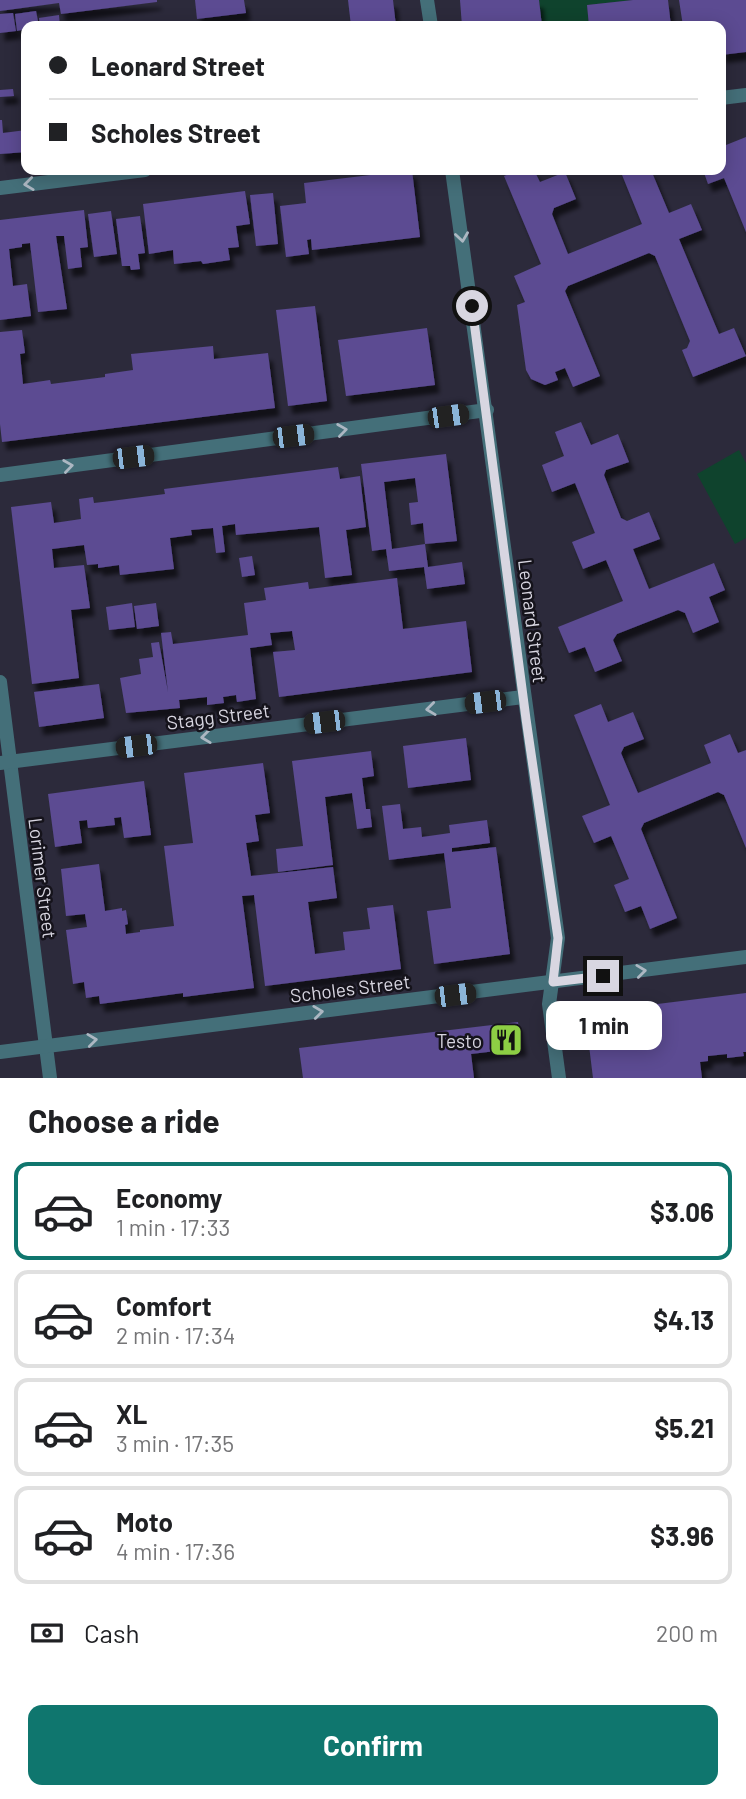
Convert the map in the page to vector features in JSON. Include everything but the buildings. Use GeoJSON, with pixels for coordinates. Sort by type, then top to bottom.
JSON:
{"type":"FeatureCollection","features":[{"type":"Feature","properties":{"kind":"street"},"geometry":{"type":"LineString","coordinates":[[428,0],[430,21]]}},
{"type":"Feature","properties":{"kind":"street"},"geometry":{"type":"LineString","coordinates":[[726,97],[746,95]]}},
{"type":"Feature","properties":{"kind":"street"},"geometry":{"type":"LineString","coordinates":[[0,188],[105,175]]}},
{"type":"Feature","properties":{"kind":"street","name":"Leonard Street"},"geometry":{"type":"LineString","coordinates":[[453,175],[558,938],[550,1004],[559,1078]]}},
{"type":"Feature","properties":{"kind":"street"},"geometry":{"type":"LineString","coordinates":[[0,475],[487,410]]}},
{"type":"Feature","properties":{"kind":"street","name":"Lorimer Street"},"geometry":{"type":"LineString","coordinates":[[0,682],[5,763],[50,1078]]}},
{"type":"Feature","properties":{"kind":"street","name":"Stagg Street"},"geometry":{"type":"LineString","coordinates":[[5,763],[523,697]]}},
{"type":"Feature","properties":{"kind":"street","name":"Scholes Street"},"geometry":{"type":"LineString","coordinates":[[0,1052],[746,957]]}},
{"type":"Feature","properties":{"kind":"green space"},"geometry":{"type":"Polygon","coordinates":[[[539,0],[633,0],[587,5],[589,21],[541,21],[539,0]]]}},
{"type":"Feature","properties":{"kind":"green space"},"geometry":{"type":"Polygon","coordinates":[[[739,450],[746,463],[746,538],[735,544],[697,474],[739,450]]]}},
{"type":"Feature","properties":{"kind":"place","name":"Testo"},"geometry":{"type":"Point","coordinates":[506,1040]}},
{"type":"Feature","properties":{"kind":"route"},"geometry":{"type":"LineString","coordinates":[[472,306],[526,719],[558,938],[553,982],[603,976]]}}]}
